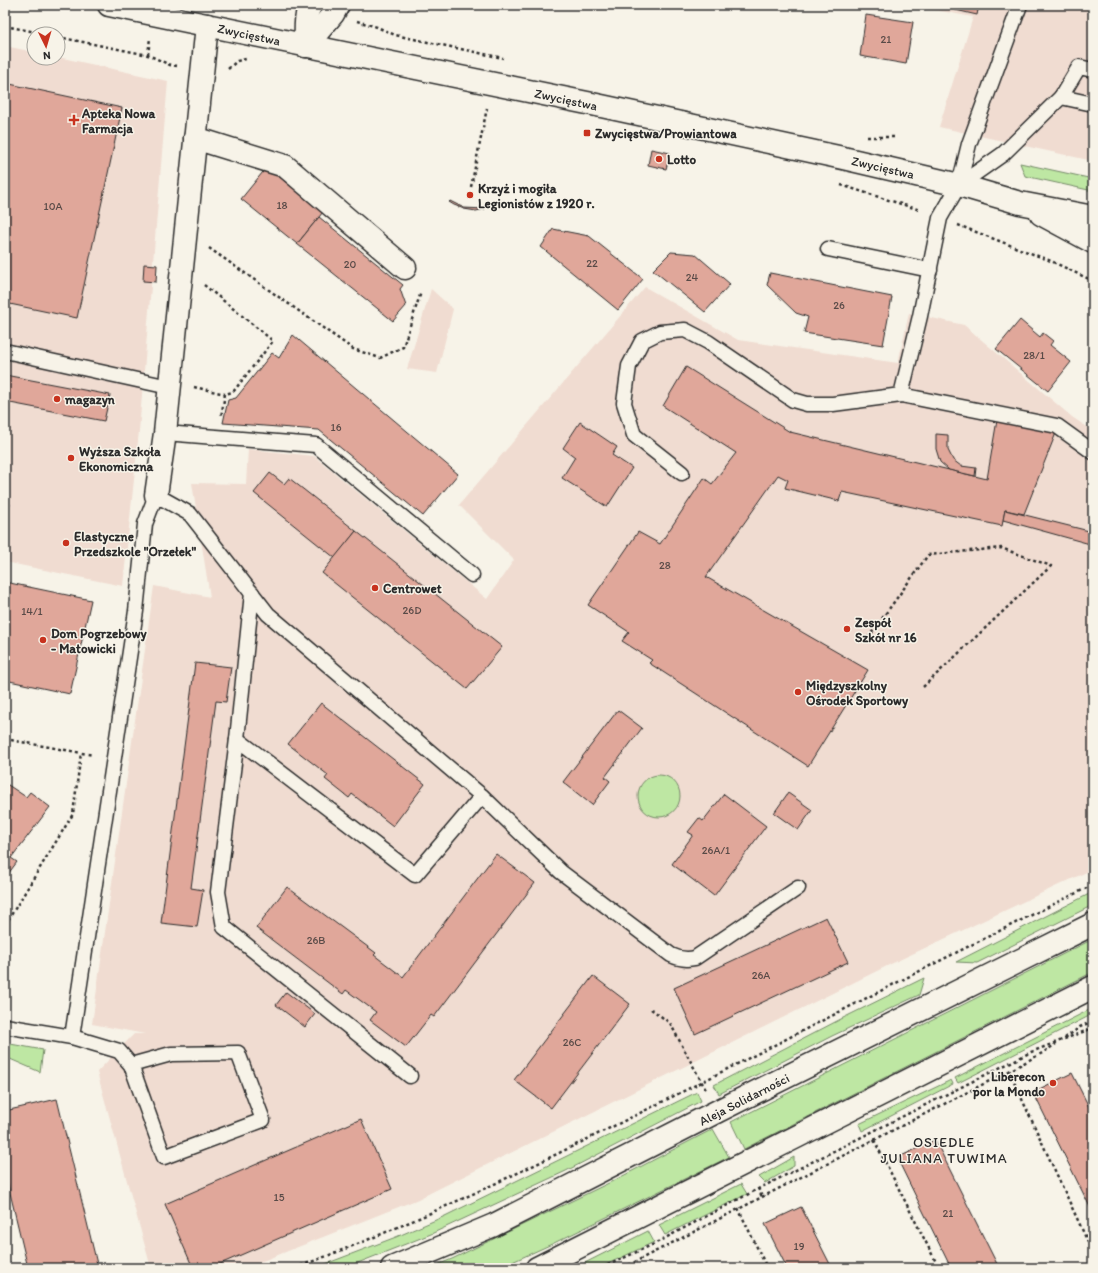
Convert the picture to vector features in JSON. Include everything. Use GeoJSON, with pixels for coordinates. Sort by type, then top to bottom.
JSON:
{"type":"FeatureCollection","features":[{"type":"Feature","properties":{"kind":"street","name":"Zwycięstwa"},"geometry":{"type":"LineString","coordinates":[[110,5],[592,104],[843,158],[960,185],[1020,204],[1093,217]]}},
{"type":"Feature","properties":{"kind":"street"},"geometry":{"type":"LineString","coordinates":[[306,46],[306,24],[311,5]]}},
{"type":"Feature","properties":{"kind":"street"},"geometry":{"type":"LineString","coordinates":[[306,46],[333,14],[338,5]]}},
{"type":"Feature","properties":{"kind":"street"},"geometry":{"type":"LineString","coordinates":[[156,495],[169,387],[207,25]]}},
{"type":"Feature","properties":{"kind":"street"},"geometry":{"type":"LineString","coordinates":[[195,138],[285,166],[405,268]]}},
{"type":"Feature","properties":{"kind":"street","name":"Zwycięstwa"},"geometry":{"type":"LineString","coordinates":[[1020,204],[1093,242]]}},
{"type":"Feature","properties":{"kind":"street","name":"Aleja Solidarności"},"geometry":{"type":"LineString","coordinates":[[392,1268],[494,1225],[1093,924]]}},
{"type":"Feature","properties":{"kind":"street"},"geometry":{"type":"LineString","coordinates":[[537,1268],[1093,987]]}},
{"type":"Feature","properties":{"kind":"lane"},"geometry":{"type":"LineString","coordinates":[[901,395],[920,316],[940,218],[960,185],[969,144],[1020,5]]}},
{"type":"Feature","properties":{"kind":"lane"},"geometry":{"type":"LineString","coordinates":[[960,185],[1003,154],[1061,97],[1079,67],[1093,70]]}},
{"type":"Feature","properties":{"kind":"lane"},"geometry":{"type":"LineString","coordinates":[[1061,97],[1093,104]]}},
{"type":"Feature","properties":{"kind":"lane"},"geometry":{"type":"LineString","coordinates":[[828,249],[930,270]]}},
{"type":"Feature","properties":{"kind":"lane"},"geometry":{"type":"LineString","coordinates":[[682,473],[634,436],[624,403],[629,366],[642,342],[660,332],[685,330],[708,342],[793,400],[807,404],[833,404],[901,395],[1057,426],[1093,452]]}},
{"type":"Feature","properties":{"kind":"lane"},"geometry":{"type":"LineString","coordinates":[[5,351],[169,387]]}},
{"type":"Feature","properties":{"kind":"lane"},"geometry":{"type":"LineString","coordinates":[[164,433],[316,445],[472,575]]}},
{"type":"Feature","properties":{"kind":"lane"},"geometry":{"type":"LineString","coordinates":[[72,1037],[136,611],[145,524],[156,495],[190,514],[268,614],[482,796],[560,872],[671,955],[688,960],[695,958],[798,888]]}},
{"type":"Feature","properties":{"kind":"lane"},"geometry":{"type":"LineString","coordinates":[[252,593],[218,892],[224,927],[410,1076]]}},
{"type":"Feature","properties":{"kind":"lane"},"geometry":{"type":"LineString","coordinates":[[236,739],[415,875],[482,796]]}},
{"type":"Feature","properties":{"kind":"lane"},"geometry":{"type":"LineString","coordinates":[[5,1026],[72,1037],[119,1051],[131,1065],[164,1157],[263,1120],[238,1053],[171,1054],[131,1065]]}},
{"type":"Feature","properties":{"kind":"path"},"geometry":{"type":"LineString","coordinates":[[5,26],[26,30]]}},
{"type":"Feature","properties":{"kind":"path"},"geometry":{"type":"LineString","coordinates":[[66,38],[148,55],[170,65],[222,74],[237,61],[248,59]]}},
{"type":"Feature","properties":{"kind":"path"},"geometry":{"type":"LineString","coordinates":[[471,187],[486,108],[494,109]]}},
{"type":"Feature","properties":{"kind":"path"},"geometry":{"type":"LineString","coordinates":[[836,183],[914,208],[1051,261],[1093,281]]}},
{"type":"Feature","properties":{"kind":"path"},"geometry":{"type":"LineString","coordinates":[[185,233],[353,349],[380,358],[402,347],[421,292]]}},
{"type":"Feature","properties":{"kind":"path"},"geometry":{"type":"LineString","coordinates":[[181,272],[201,283],[273,341],[233,392],[225,394],[214,392]]}},
{"type":"Feature","properties":{"kind":"path"},"geometry":{"type":"LineString","coordinates":[[218,438],[225,394]]}},
{"type":"Feature","properties":{"kind":"path"},"geometry":{"type":"LineString","coordinates":[[868,638],[928,555],[1001,548],[1051,566],[923,687]]}},
{"type":"Feature","properties":{"kind":"path"},"geometry":{"type":"LineString","coordinates":[[5,739],[94,755]]}},
{"type":"Feature","properties":{"kind":"path"},"geometry":{"type":"LineString","coordinates":[[5,925],[73,814],[81,753]]}},
{"type":"Feature","properties":{"kind":"path"},"geometry":{"type":"LineString","coordinates":[[296,1268],[340,1252],[468,1197],[702,1082],[1093,885]]}},
{"type":"Feature","properties":{"kind":"path"},"geometry":{"type":"LineString","coordinates":[[651,1009],[670,1023],[718,1112]]}},
{"type":"Feature","properties":{"kind":"path"},"geometry":{"type":"LineString","coordinates":[[623,1268],[1009,1071],[1044,1052],[1080,1027],[1093,1021]]}},
{"type":"Feature","properties":{"kind":"path"},"geometry":{"type":"LineString","coordinates":[[602,1268],[1031,1052],[1093,1028]]}},
{"type":"Feature","properties":{"kind":"path"},"geometry":{"type":"LineString","coordinates":[[1009,1071],[1093,1253]]}},
{"type":"Feature","properties":{"kind":"path"},"geometry":{"type":"LineString","coordinates":[[874,1140],[939,1268]]}},
{"type":"Feature","properties":{"kind":"path"},"geometry":{"type":"LineString","coordinates":[[743,1164],[762,1197]]}},
{"type":"Feature","properties":{"kind":"path"},"geometry":{"type":"LineString","coordinates":[[738,1208],[767,1268]]}},
{"type":"Feature","properties":{"kind":"shaded area"},"geometry":{"type":"Polygon","coordinates":[[[920,5],[1093,5],[1093,161],[939,127],[973,17],[924,8],[920,5]]]}},
{"type":"Feature","properties":{"kind":"shaded area"},"geometry":{"type":"Polygon","coordinates":[[[5,46],[26,50],[26,66],[66,66],[66,59],[168,81],[139,431],[123,586],[5,562],[5,46]]]}},
{"type":"Feature","properties":{"kind":"shaded area"},"geometry":{"type":"Polygon","coordinates":[[[645,287],[738,340],[898,363],[909,313],[964,325],[1072,417],[1093,431],[1093,869],[893,963],[416,1200],[245,1268],[151,1268],[97,1072],[134,1034],[145,1034],[92,1024],[154,586],[210,597],[192,483],[246,484],[248,449],[314,456],[487,599],[514,560],[459,505],[645,287]]]}},
{"type":"Feature","properties":{"kind":"shaded area"},"geometry":{"type":"Polygon","coordinates":[[[431,289],[453,309],[437,373],[407,369],[431,289]]]}},
{"type":"Feature","properties":{"kind":"green space"},"geometry":{"type":"Polygon","coordinates":[[[1020,163],[1093,179],[1093,191],[1025,176],[1020,163]]]}},
{"type":"Feature","properties":{"kind":"green space"},"geometry":{"type":"Polygon","coordinates":[[[655,775],[663,775],[671,778],[677,784],[680,796],[677,808],[671,814],[663,817],[655,817],[647,814],[641,808],[638,800],[638,792],[641,784],[647,778],[655,775]]]}},
{"type":"Feature","properties":{"kind":"green space"},"geometry":{"type":"Polygon","coordinates":[[[1093,892],[1093,905],[977,963],[956,962],[1093,892]]]}},
{"type":"Feature","properties":{"kind":"green space"},"geometry":{"type":"Polygon","coordinates":[[[1093,939],[1093,972],[744,1149],[731,1122],[1093,939]]]}},
{"type":"Feature","properties":{"kind":"green space"},"geometry":{"type":"Polygon","coordinates":[[[924,978],[919,995],[832,1036],[719,1094],[714,1085],[839,1020],[924,978]]]}},
{"type":"Feature","properties":{"kind":"green space"},"geometry":{"type":"Polygon","coordinates":[[[1093,1008],[1093,1014],[958,1083],[955,1078],[1093,1008]]]}},
{"type":"Feature","properties":{"kind":"green space"},"geometry":{"type":"Polygon","coordinates":[[[5,1043],[43,1050],[40,1072],[10,1059],[5,1059],[5,1043]]]}},
{"type":"Feature","properties":{"kind":"green space"},"geometry":{"type":"Polygon","coordinates":[[[951,1080],[953,1084],[862,1131],[859,1124],[951,1080]]]}},
{"type":"Feature","properties":{"kind":"green space"},"geometry":{"type":"Polygon","coordinates":[[[697,1092],[701,1101],[566,1171],[431,1234],[345,1268],[315,1268],[396,1237],[445,1216],[697,1092]]]}},
{"type":"Feature","properties":{"kind":"green space"},"geometry":{"type":"Polygon","coordinates":[[[713,1129],[729,1157],[552,1244],[499,1268],[430,1268],[452,1259],[615,1180],[713,1129]]]}},
{"type":"Feature","properties":{"kind":"green space"},"geometry":{"type":"Polygon","coordinates":[[[794,1157],[794,1166],[765,1183],[759,1177],[794,1157]]]}},
{"type":"Feature","properties":{"kind":"green space"},"geometry":{"type":"Polygon","coordinates":[[[741,1184],[747,1194],[665,1235],[659,1225],[741,1184]]]}},
{"type":"Feature","properties":{"kind":"green space"},"geometry":{"type":"Polygon","coordinates":[[[648,1231],[654,1242],[599,1268],[575,1268],[648,1231]]]}},
{"type":"Feature","properties":{"kind":"building"},"geometry":{"type":"Polygon","coordinates":[[[948,5],[979,5],[977,15],[947,8],[948,5]]]}},
{"type":"Feature","properties":{"kind":"building"},"geometry":{"type":"Polygon","coordinates":[[[866,15],[913,22],[906,64],[860,56],[866,15]]]}},
{"type":"Feature","properties":{"kind":"building"},"geometry":{"type":"Polygon","coordinates":[[[5,83],[122,108],[77,318],[5,303],[5,83]]]}},
{"type":"Feature","properties":{"kind":"building","name":"Lotto"},"geometry":{"type":"Polygon","coordinates":[[[651,149],[670,153],[666,169],[648,165],[651,149]]]}},
{"type":"Feature","properties":{"kind":"building"},"geometry":{"type":"Polygon","coordinates":[[[267,167],[323,212],[297,244],[241,199],[267,167]]]}},
{"type":"Feature","properties":{"kind":"building"},"geometry":{"type":"Polygon","coordinates":[[[450,201],[464,208],[485,209],[476,211],[464,209],[454,205],[449,202],[450,201]]]}},
{"type":"Feature","properties":{"kind":"building"},"geometry":{"type":"Polygon","coordinates":[[[319,217],[403,285],[400,289],[406,306],[393,321],[297,244],[319,217]]]}},
{"type":"Feature","properties":{"kind":"building"},"geometry":{"type":"Polygon","coordinates":[[[553,229],[589,236],[643,279],[618,310],[541,247],[553,229]]]}},
{"type":"Feature","properties":{"kind":"building"},"geometry":{"type":"Polygon","coordinates":[[[671,252],[695,254],[730,284],[705,312],[653,270],[671,252]]]}},
{"type":"Feature","properties":{"kind":"building"},"geometry":{"type":"Polygon","coordinates":[[[144,264],[157,265],[156,282],[143,281],[144,264]]]}},
{"type":"Feature","properties":{"kind":"building"},"geometry":{"type":"Polygon","coordinates":[[[770,273],[892,297],[883,345],[804,333],[808,317],[796,313],[767,285],[770,273]]]}},
{"type":"Feature","properties":{"kind":"building"},"geometry":{"type":"Polygon","coordinates":[[[1020,320],[1040,337],[1043,333],[1053,341],[1050,345],[1071,362],[1048,391],[996,349],[1020,320]]]}},
{"type":"Feature","properties":{"kind":"building"},"geometry":{"type":"Polygon","coordinates":[[[293,335],[458,474],[423,516],[319,430],[223,423],[228,400],[236,398],[272,353],[279,358],[293,335]]]}},
{"type":"Feature","properties":{"kind":"building"},"geometry":{"type":"Polygon","coordinates":[[[686,367],[790,432],[987,479],[997,420],[1056,433],[1024,514],[1005,510],[1002,526],[842,492],[839,501],[785,488],[788,480],[778,475],[706,577],[868,670],[808,766],[649,663],[652,660],[622,641],[629,632],[588,605],[638,532],[660,544],[704,478],[712,484],[736,453],[663,406],[686,367]]]}},
{"type":"Feature","properties":{"kind":"building","name":"magazyn"},"geometry":{"type":"Polygon","coordinates":[[[5,375],[110,395],[104,421],[5,402],[5,375]]]}},
{"type":"Feature","properties":{"kind":"building"},"geometry":{"type":"Polygon","coordinates":[[[580,422],[617,447],[612,455],[632,468],[607,507],[562,478],[575,457],[563,448],[580,422]]]}},
{"type":"Feature","properties":{"kind":"building"},"geometry":{"type":"Polygon","coordinates":[[[936,434],[948,435],[948,450],[953,460],[961,466],[976,468],[975,476],[949,470],[940,462],[936,449],[936,434]]]}},
{"type":"Feature","properties":{"kind":"building"},"geometry":{"type":"Polygon","coordinates":[[[270,473],[284,484],[289,478],[356,531],[335,558],[254,493],[270,473]]]}},
{"type":"Feature","properties":{"kind":"building"},"geometry":{"type":"Polygon","coordinates":[[[5,503],[10,504],[5,529],[5,503]]]}},
{"type":"Feature","properties":{"kind":"building"},"geometry":{"type":"Polygon","coordinates":[[[1005,510],[1093,532],[1093,543],[1090,544],[1003,520],[1005,510]]]}},
{"type":"Feature","properties":{"kind":"building"},"geometry":{"type":"Polygon","coordinates":[[[356,531],[502,647],[467,689],[322,573],[356,531]]]}},
{"type":"Feature","properties":{"kind":"building","name":"Dom Pogrzebowy - Matowicki"},"geometry":{"type":"Polygon","coordinates":[[[5,582],[91,600],[70,694],[5,680],[5,582]]]}},
{"type":"Feature","properties":{"kind":"building"},"geometry":{"type":"Polygon","coordinates":[[[195,663],[231,667],[226,702],[216,701],[191,888],[203,890],[197,927],[161,923],[195,663]]]}},
{"type":"Feature","properties":{"kind":"building"},"geometry":{"type":"Polygon","coordinates":[[[321,703],[425,784],[393,826],[352,794],[349,798],[325,779],[328,775],[288,744],[321,703]]]}},
{"type":"Feature","properties":{"kind":"building"},"geometry":{"type":"Polygon","coordinates":[[[618,710],[642,728],[605,777],[610,781],[592,805],[563,782],[618,710]]]}},
{"type":"Feature","properties":{"kind":"building"},"geometry":{"type":"Polygon","coordinates":[[[5,783],[26,797],[30,792],[50,807],[11,858],[17,862],[5,878],[5,783]]]}},
{"type":"Feature","properties":{"kind":"building"},"geometry":{"type":"Polygon","coordinates":[[[788,793],[812,810],[798,830],[774,813],[788,793]]]}},
{"type":"Feature","properties":{"kind":"building"},"geometry":{"type":"Polygon","coordinates":[[[724,794],[766,826],[714,896],[672,864],[693,835],[688,832],[699,818],[703,821],[724,794]]]}},
{"type":"Feature","properties":{"kind":"building"},"geometry":{"type":"Polygon","coordinates":[[[496,854],[535,883],[434,1017],[431,1015],[406,1047],[370,1020],[376,1012],[346,990],[343,994],[256,928],[287,887],[376,953],[374,955],[403,977],[496,854]]]}},
{"type":"Feature","properties":{"kind":"building"},"geometry":{"type":"Polygon","coordinates":[[[826,917],[848,962],[695,1034],[674,988],[826,917]]]}},
{"type":"Feature","properties":{"kind":"building"},"geometry":{"type":"Polygon","coordinates":[[[593,976],[630,1004],[551,1108],[514,1080],[593,976]]]}},
{"type":"Feature","properties":{"kind":"building"},"geometry":{"type":"Polygon","coordinates":[[[286,992],[315,1014],[305,1027],[276,1005],[286,992]]]}},
{"type":"Feature","properties":{"kind":"building"},"geometry":{"type":"Polygon","coordinates":[[[1072,1073],[1093,1115],[1093,1213],[1033,1092],[1072,1073]]]}},
{"type":"Feature","properties":{"kind":"building"},"geometry":{"type":"Polygon","coordinates":[[[57,1099],[98,1268],[28,1268],[5,1172],[5,1111],[57,1099]]]}},
{"type":"Feature","properties":{"kind":"building"},"geometry":{"type":"Polygon","coordinates":[[[361,1119],[392,1189],[211,1268],[193,1268],[165,1204],[361,1119]]]}},
{"type":"Feature","properties":{"kind":"building"},"geometry":{"type":"Polygon","coordinates":[[[935,1140],[999,1268],[951,1268],[897,1158],[935,1140]]]}},
{"type":"Feature","properties":{"kind":"building"},"geometry":{"type":"Polygon","coordinates":[[[801,1207],[832,1268],[787,1268],[765,1224],[801,1207]]]}},
{"type":"Feature","properties":{"kind":"place","name":"Apteka Nowa Farmacja"},"geometry":{"type":"Point","coordinates":[74,120]}},
{"type":"Feature","properties":{"kind":"place","name":"Zwycięstwa/Prowiantowa"},"geometry":{"type":"Point","coordinates":[587,133]}},
{"type":"Feature","properties":{"kind":"place","name":"Lotto"},"geometry":{"type":"Point","coordinates":[659,159]}},
{"type":"Feature","properties":{"kind":"place","name":"Krzyż i mogiła Legionistów z 1920 r."},"geometry":{"type":"Point","coordinates":[470,195]}},
{"type":"Feature","properties":{"kind":"place","name":"magazyn"},"geometry":{"type":"Point","coordinates":[57,399]}},
{"type":"Feature","properties":{"kind":"place","name":"Wyższa Szkoła Ekonomiczna"},"geometry":{"type":"Point","coordinates":[71,458]}},
{"type":"Feature","properties":{"kind":"place","name":"Elastyczne Przedszkole \"Orzełek\""},"geometry":{"type":"Point","coordinates":[66,543]}},
{"type":"Feature","properties":{"kind":"place","name":"Centrowet"},"geometry":{"type":"Point","coordinates":[375,588]}},
{"type":"Feature","properties":{"kind":"place","name":"Zespół Szkół nr 16"},"geometry":{"type":"Point","coordinates":[847,629]}},
{"type":"Feature","properties":{"kind":"place","name":"Dom Pogrzebowy - Matowicki"},"geometry":{"type":"Point","coordinates":[43,640]}},
{"type":"Feature","properties":{"kind":"place","name":"Międzyszkolny Ośrodek Sportowy"},"geometry":{"type":"Point","coordinates":[798,692]}},
{"type":"Feature","properties":{"kind":"place","name":"Liberecon por la Mondo"},"geometry":{"type":"Point","coordinates":[1053,1083]}},
{"type":"Feature","properties":{"kind":"district","name":"OSIEDLE JULIANA TUWIMA"},"geometry":{"type":"Point","coordinates":[944,1150]}}]}
